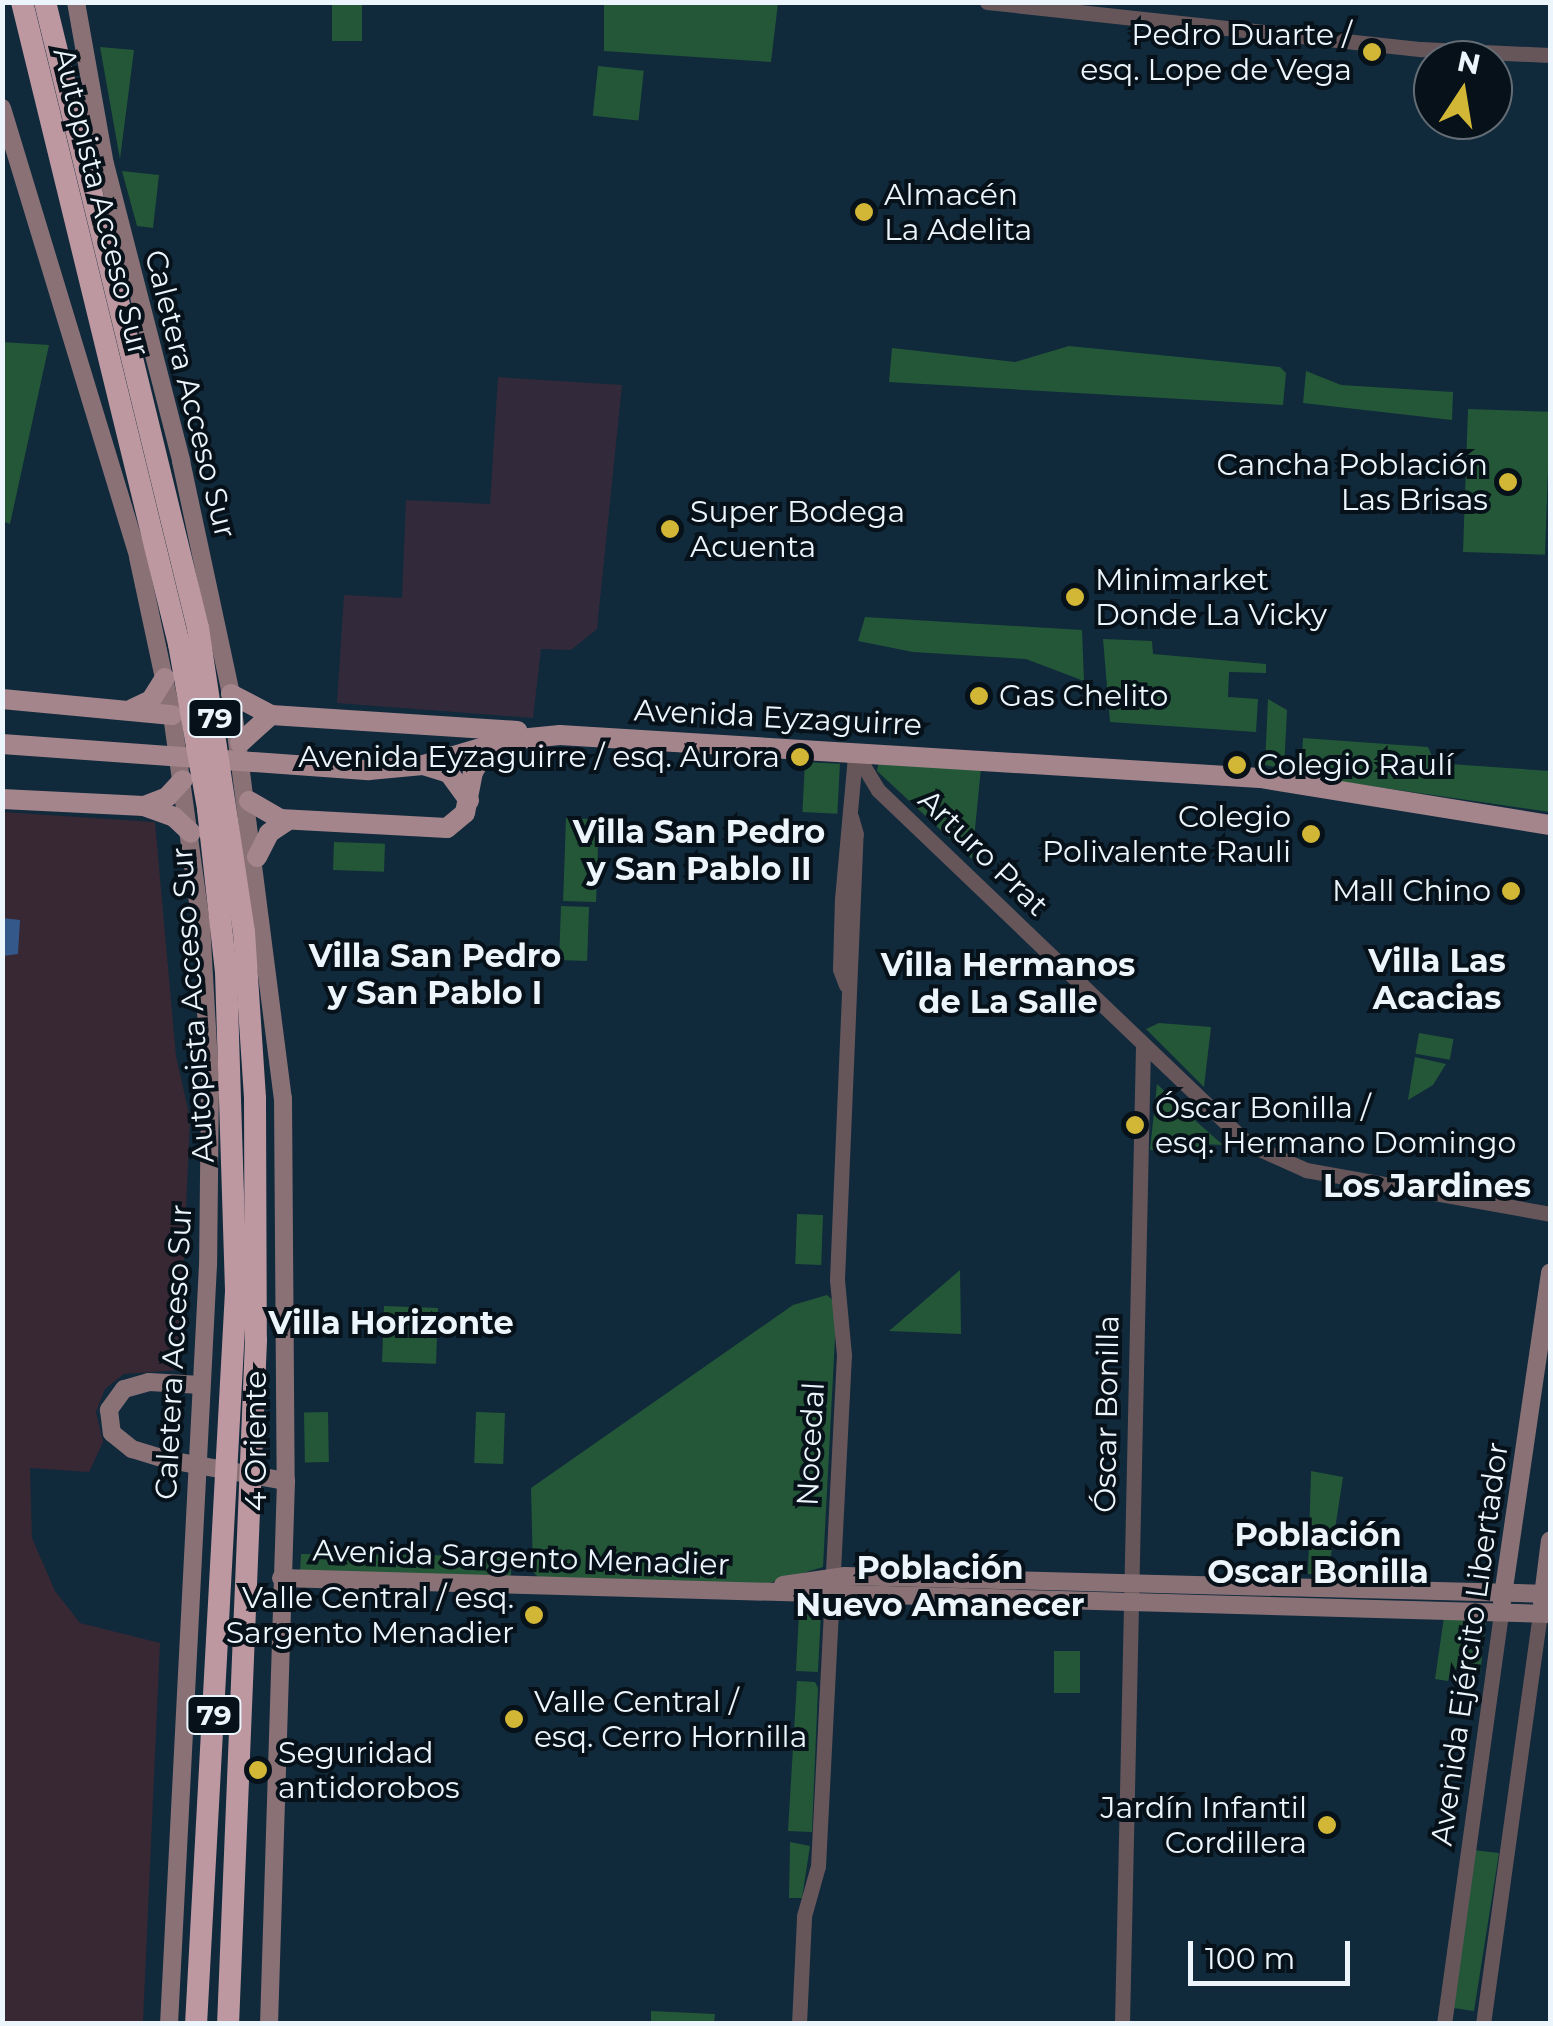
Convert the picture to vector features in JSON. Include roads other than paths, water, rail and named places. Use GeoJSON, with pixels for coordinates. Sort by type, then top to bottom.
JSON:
{"type":"FeatureCollection","features":[{"type":"Feature","properties":{"kind":"highway","name":"Autopista Acceso Sur"},"geometry":{"type":"LineString","coordinates":[[22,2],[179,644],[208,809],[226,972],[235,1310],[196,2024]]}},
{"type":"Feature","properties":{"kind":"highway","name":"Autopista Acceso Sur"},"geometry":{"type":"LineString","coordinates":[[44,2],[198,628],[244,932],[256,1130],[256,1323],[228,2024]]}},
{"type":"Feature","properties":{"kind":"main road","name":"Caletera Acceso Sur"},"geometry":{"type":"LineString","coordinates":[[76,2],[105,164],[185,476],[249,800]]}},
{"type":"Feature","properties":{"kind":"main road","name":"Caletera Acceso Sur"},"geometry":{"type":"LineString","coordinates":[[2,108],[122,496],[166,678],[191,833],[210,1100],[168,2024]]}},
{"type":"Feature","properties":{"kind":"main road"},"geometry":{"type":"LineString","coordinates":[[132,709],[156,695],[166,678]]}},
{"type":"Feature","properties":{"kind":"main road"},"geometry":{"type":"LineString","coordinates":[[231,694],[271,715],[560,735]]}},
{"type":"Feature","properties":{"kind":"main road"},"geometry":{"type":"LineString","coordinates":[[2,699],[172,715]]}},
{"type":"Feature","properties":{"kind":"main road"},"geometry":{"type":"LineString","coordinates":[[240,743],[271,715]]}},
{"type":"Feature","properties":{"kind":"main road"},"geometry":{"type":"LineString","coordinates":[[423,726],[432,741],[423,765],[448,773],[468,801]]}},
{"type":"Feature","properties":{"kind":"main road","name":"Avenida Eyzaguirre"},"geometry":{"type":"LineString","coordinates":[[2,744],[270,766],[423,765],[490,745],[560,735],[1260,778],[1550,824]]}},
{"type":"Feature","properties":{"kind":"main road"},"geometry":{"type":"LineString","coordinates":[[249,800],[288,820],[442,829],[462,818],[473,772],[490,745]]}},
{"type":"Feature","properties":{"kind":"main road"},"geometry":{"type":"LineString","coordinates":[[144,806],[167,797],[184,780]]}},
{"type":"Feature","properties":{"kind":"main road"},"geometry":{"type":"LineString","coordinates":[[2,799],[144,806],[174,817],[191,833]]}},
{"type":"Feature","properties":{"kind":"main road","name":"4 Oriente"},"geometry":{"type":"LineString","coordinates":[[249,800],[284,1098],[281,1578],[269,2024]]}},
{"type":"Feature","properties":{"kind":"main road"},"geometry":{"type":"LineString","coordinates":[[257,857],[267,835],[288,820]]}},
{"type":"Feature","properties":{"kind":"main road","name":"Avenida Ejército Libertador"},"geometry":{"type":"LineString","coordinates":[[1501,1613],[1550,1272]]}},
{"type":"Feature","properties":{"kind":"main road"},"geometry":{"type":"LineString","coordinates":[[200,1385],[141,1383],[124,1389],[111,1404],[109,1425],[120,1442],[169,1460],[279,1480]]}},
{"type":"Feature","properties":{"kind":"main road"},"geometry":{"type":"LineString","coordinates":[[1546,1614],[1550,1540]]}},
{"type":"Feature","properties":{"kind":"main road","name":"Avenida Sargento Menadier"},"geometry":{"type":"LineString","coordinates":[[281,1578],[758,1593],[832,1584],[1130,1592],[1547,1594]]}},
{"type":"Feature","properties":{"kind":"main road","name":"Avenida Sargento Menadier"},"geometry":{"type":"LineString","coordinates":[[1130,1592],[1546,1614]]}},
{"type":"Feature","properties":{"kind":"street"},"geometry":{"type":"LineString","coordinates":[[987,2],[1421,48],[1550,55]]}},
{"type":"Feature","properties":{"kind":"street","name":"Nocedal"},"geometry":{"type":"LineString","coordinates":[[799,2024],[804,1916],[818,1866],[844,1355],[837,1279],[846,985],[840,969],[844,832],[851,817],[855,752]]}},
{"type":"Feature","properties":{"kind":"street","name":"Arturo Prat"},"geometry":{"type":"LineString","coordinates":[[855,752],[878,790],[1238,1136],[1270,1157],[1326,1174],[1550,1214]]}},
{"type":"Feature","properties":{"kind":"street","name":"Óscar Bonilla"},"geometry":{"type":"LineString","coordinates":[[1122,2024],[1143,1045]]}},
{"type":"Feature","properties":{"kind":"street","name":"Avenida Ejército Libertador"},"geometry":{"type":"LineString","coordinates":[[1444,2024],[1501,1613]]}},
{"type":"Feature","properties":{"kind":"street"},"geometry":{"type":"LineString","coordinates":[[1483,2024],[1546,1614]]}},
{"type":"Feature","properties":{"kind":"water"},"geometry":{"type":"Polygon","coordinates":[[[2,918],[20,920],[18,954],[3,956],[2,918]]]}},
{"type":"Feature","properties":{"kind":"place","name":"Pedro Duarte / esq. Lope de Vega"},"geometry":{"type":"Point","coordinates":[1372,52]}},
{"type":"Feature","properties":{"kind":"place","name":"Almacén La Adelita"},"geometry":{"type":"Point","coordinates":[864,212]}},
{"type":"Feature","properties":{"kind":"place","name":"Cancha Población Las Brisas"},"geometry":{"type":"Point","coordinates":[1508,482]}},
{"type":"Feature","properties":{"kind":"place","name":"Super Bodega Acuenta"},"geometry":{"type":"Point","coordinates":[670,529]}},
{"type":"Feature","properties":{"kind":"place","name":"Minimarket Donde La Vicky"},"geometry":{"type":"Point","coordinates":[1075,597]}},
{"type":"Feature","properties":{"kind":"place","name":"Gas Chelito"},"geometry":{"type":"Point","coordinates":[979,696]}},
{"type":"Feature","properties":{"kind":"place","name":"Avenida Eyzaguirre / esq. Aurora"},"geometry":{"type":"Point","coordinates":[800,757]}},
{"type":"Feature","properties":{"kind":"place","name":"Colegio Raulí"},"geometry":{"type":"Point","coordinates":[1237,765]}},
{"type":"Feature","properties":{"kind":"place","name":"Colegio Polivalente Rauli"},"geometry":{"type":"Point","coordinates":[1311,834]}},
{"type":"Feature","properties":{"kind":"place","name":"Mall Chino"},"geometry":{"type":"Point","coordinates":[1511,891]}},
{"type":"Feature","properties":{"kind":"place","name":"Óscar Bonilla / esq. Hermano Domingo"},"geometry":{"type":"Point","coordinates":[1135,1125]}},
{"type":"Feature","properties":{"kind":"place","name":"Valle Central / esq. Sargento Menadier"},"geometry":{"type":"Point","coordinates":[534,1615]}},
{"type":"Feature","properties":{"kind":"place","name":"Valle Central / esq. Cerro Hornilla"},"geometry":{"type":"Point","coordinates":[514,1719]}},
{"type":"Feature","properties":{"kind":"place","name":"Seguridad antidorobos"},"geometry":{"type":"Point","coordinates":[258,1770]}},
{"type":"Feature","properties":{"kind":"place","name":"Jardín Infantil Cordillera"},"geometry":{"type":"Point","coordinates":[1327,1825]}},
{"type":"Feature","properties":{"kind":"district","name":"Villa San Pedro y San Pablo II"},"geometry":{"type":"Point","coordinates":[699,852]}},
{"type":"Feature","properties":{"kind":"district","name":"Villa San Pedro y San Pablo I"},"geometry":{"type":"Point","coordinates":[435,976]}},
{"type":"Feature","properties":{"kind":"district","name":"Villa Las Acacias"},"geometry":{"type":"Point","coordinates":[1437,980]}},
{"type":"Feature","properties":{"kind":"district","name":"Villa Hermanos de La Salle"},"geometry":{"type":"Point","coordinates":[1008,984]}},
{"type":"Feature","properties":{"kind":"district","name":"Los Jardines"},"geometry":{"type":"Point","coordinates":[1427,1186]}},
{"type":"Feature","properties":{"kind":"district","name":"Villa Horizonte"},"geometry":{"type":"Point","coordinates":[391,1323]}},
{"type":"Feature","properties":{"kind":"district","name":"Población Oscar Bonilla"},"geometry":{"type":"Point","coordinates":[1318,1554]}},
{"type":"Feature","properties":{"kind":"district","name":"Población Nuevo Amanecer"},"geometry":{"type":"Point","coordinates":[940,1588]}}]}
